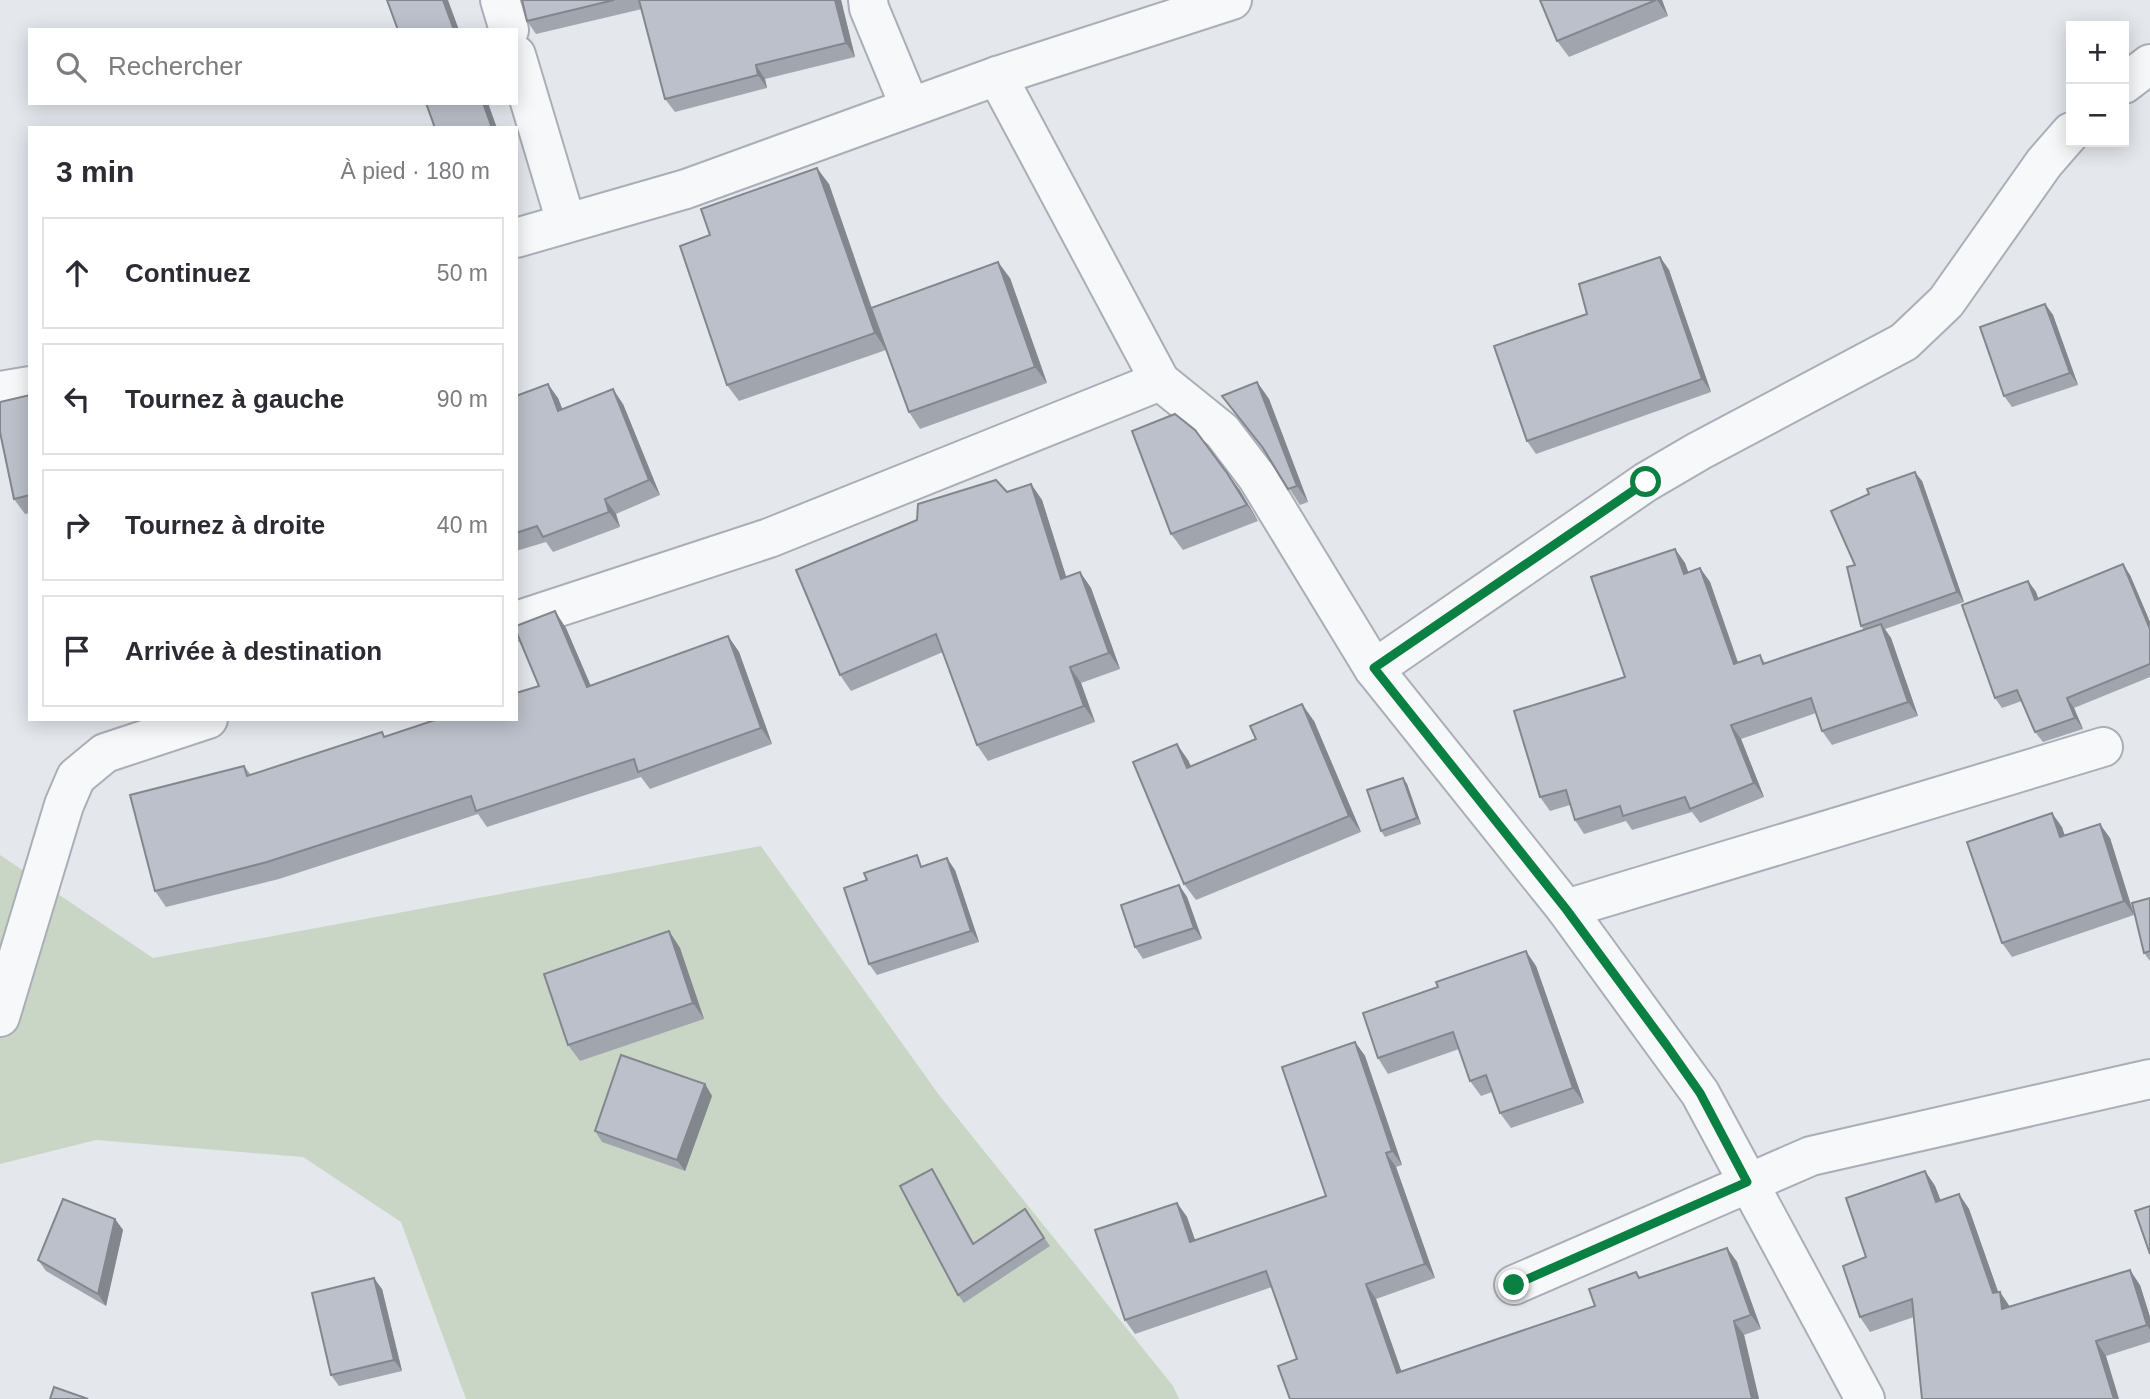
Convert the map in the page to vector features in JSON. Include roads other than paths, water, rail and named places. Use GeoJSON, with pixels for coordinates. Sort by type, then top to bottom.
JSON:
{"type":"FeatureCollection","features":[{"type":"Feature","properties":{"kind":"street"},"geometry":{"type":"LineString","coordinates":[[500,0],[508,28]]}},
{"type":"Feature","properties":{"kind":"street"},"geometry":{"type":"LineString","coordinates":[[868,0],[910,107]]}},
{"type":"Feature","properties":{"kind":"street"},"geometry":{"type":"LineString","coordinates":[[518,237],[686,189],[997,76],[1232,0]]}},
{"type":"Feature","properties":{"kind":"street"},"geometry":{"type":"LineString","coordinates":[[518,62],[566,222]]}},
{"type":"Feature","properties":{"kind":"street"},"geometry":{"type":"LineString","coordinates":[[2129,80],[2150,64]]}},
{"type":"Feature","properties":{"kind":"street"},"geometry":{"type":"LineString","coordinates":[[997,76],[1160,381],[1222,430],[1257,477],[1374,668],[1566,909],[1700,1093],[1865,1399]]}},
{"type":"Feature","properties":{"kind":"street"},"geometry":{"type":"LineString","coordinates":[[1374,668],[1646,482],[1903,342],[1945,302],[2044,163],[2066,138]]}},
{"type":"Feature","properties":{"kind":"street"},"geometry":{"type":"LineString","coordinates":[[518,620],[769,538],[1160,381]]}},
{"type":"Feature","properties":{"kind":"street"},"geometry":{"type":"LineString","coordinates":[[0,391],[28,386]]}},
{"type":"Feature","properties":{"kind":"street"},"geometry":{"type":"LineString","coordinates":[[0,1017],[64,805],[76,777],[104,753],[202,721]]}},
{"type":"Feature","properties":{"kind":"street"},"geometry":{"type":"LineString","coordinates":[[1566,909],[2104,747]]}},
{"type":"Feature","properties":{"kind":"street"},"geometry":{"type":"LineString","coordinates":[[1514,1285],[1811,1156],[2150,1079]]}}]}
